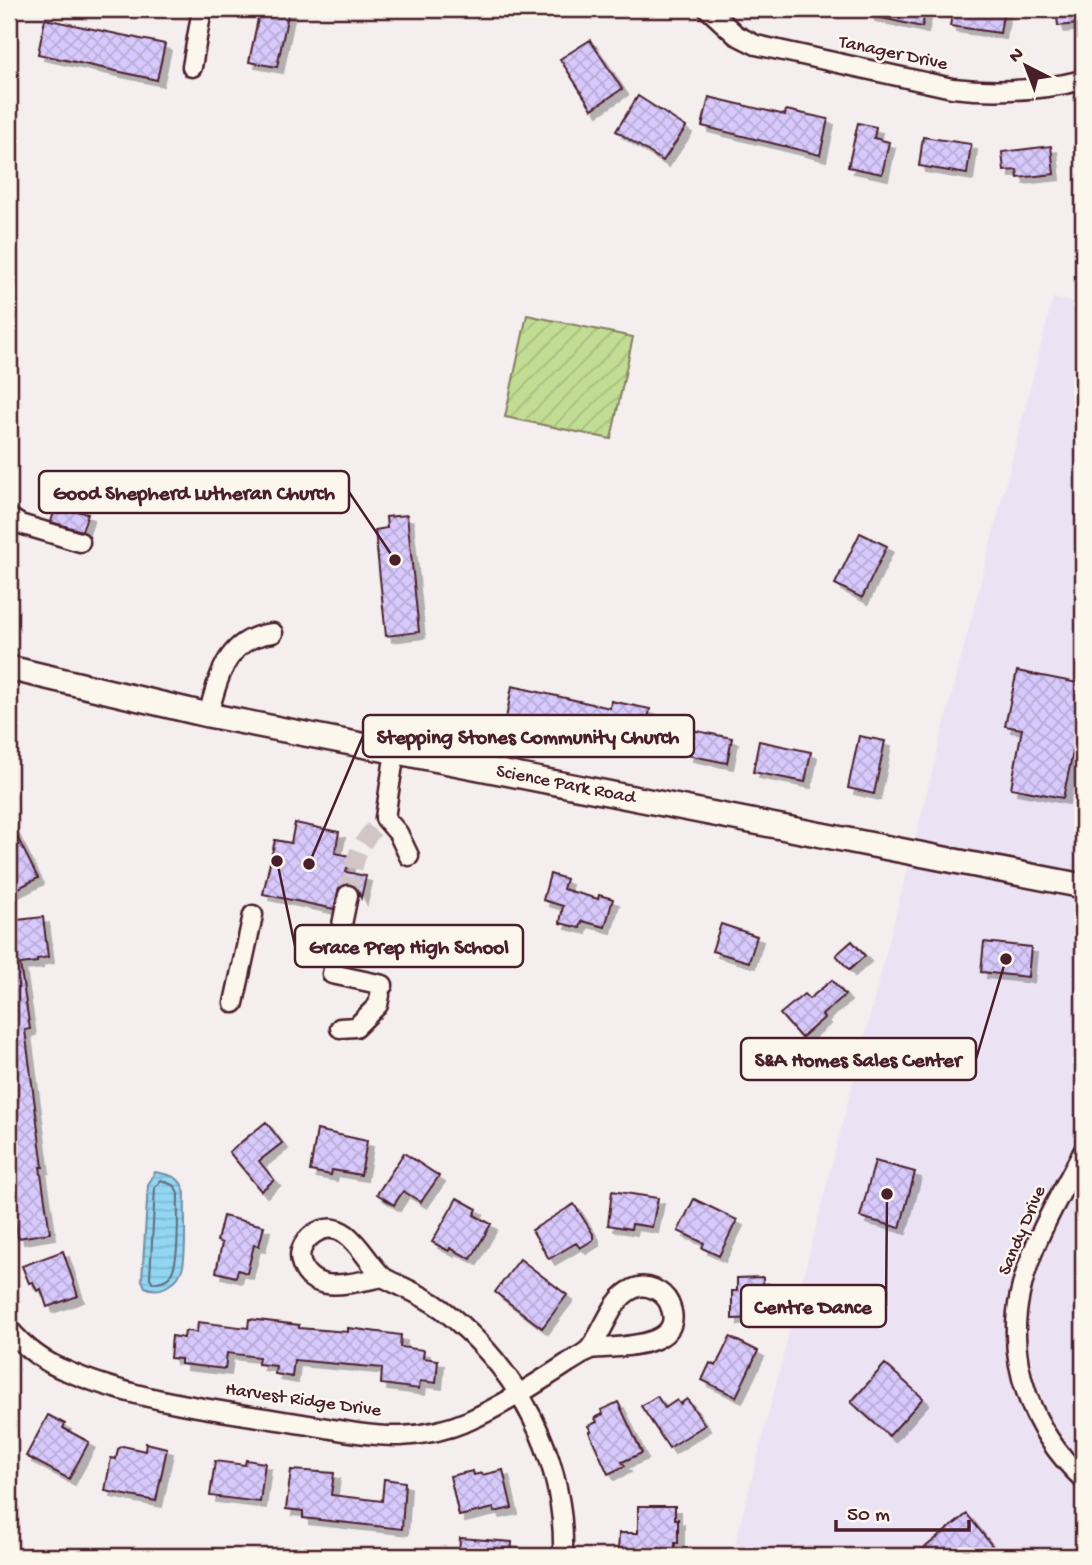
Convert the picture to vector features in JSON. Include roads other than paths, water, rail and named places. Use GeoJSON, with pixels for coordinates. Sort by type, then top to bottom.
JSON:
{"type":"FeatureCollection","features":[{"type":"Feature","properties":{"kind":"main road","name":"Science Park Road"},"geometry":{"type":"LineString","coordinates":[[9,668],[208,715],[1083,886]]}},
{"type":"Feature","properties":{"kind":"street"},"geometry":{"type":"LineString","coordinates":[[192,68],[202,9]]}},
{"type":"Feature","properties":{"kind":"street","name":"Tanager Drive"},"geometry":{"type":"LineString","coordinates":[[708,9],[736,35],[756,45],[953,88],[982,92],[1017,92],[1052,88],[1083,80]]}},
{"type":"Feature","properties":{"kind":"street"},"geometry":{"type":"LineString","coordinates":[[9,517],[20,524],[80,542]]}},
{"type":"Feature","properties":{"kind":"street"},"geometry":{"type":"LineString","coordinates":[[208,715],[216,685],[229,656],[246,640],[273,634]]}},
{"type":"Feature","properties":{"kind":"street"},"geometry":{"type":"LineString","coordinates":[[395,751],[384,818],[398,833],[409,856]]}},
{"type":"Feature","properties":{"kind":"street"},"geometry":{"type":"LineString","coordinates":[[340,1028],[356,1027],[378,1005],[382,990],[332,974],[348,895]]}},
{"type":"Feature","properties":{"kind":"street"},"geometry":{"type":"LineString","coordinates":[[234,1003],[253,915]]}},
{"type":"Feature","properties":{"kind":"street","name":"Sandy Drive"},"geometry":{"type":"LineString","coordinates":[[1083,1152],[1045,1225],[1032,1257],[1020,1293],[1016,1333],[1019,1367],[1035,1416],[1066,1463],[1083,1479]]}},
{"type":"Feature","properties":{"kind":"street"},"geometry":{"type":"LineString","coordinates":[[383,1277],[435,1304],[458,1321],[504,1370],[519,1393],[544,1442],[552,1466],[561,1513],[564,1556]]}},
{"type":"Feature","properties":{"kind":"street","name":"Harvest Ridge Drive"},"geometry":{"type":"LineString","coordinates":[[9,1329],[22,1344],[53,1365],[84,1378],[152,1398],[376,1434],[424,1434],[446,1428],[467,1421],[519,1393],[589,1349],[656,1341],[668,1329],[671,1321],[669,1303],[664,1296],[649,1287],[639,1286],[631,1290],[615,1307],[589,1349]]}},
{"type":"Feature","properties":{"kind":"water"},"geometry":{"type":"Polygon","coordinates":[[[155,1172],[170,1175],[183,1187],[185,1239],[183,1266],[178,1277],[168,1286],[151,1289],[145,1287],[142,1280],[148,1185],[155,1172]]]}},
{"type":"Feature","properties":{"kind":"tunnel"},"geometry":{"type":"LineString","coordinates":[[348,895],[358,853],[368,836],[385,818]]}},
{"type":"Feature","properties":{"kind":"place","name":"Good Shepherd Lutheran Church"},"geometry":{"type":"Point","coordinates":[395,560]}},
{"type":"Feature","properties":{"kind":"place","name":"Grace Prep High School"},"geometry":{"type":"Point","coordinates":[277,861]}},
{"type":"Feature","properties":{"kind":"place","name":"Stepping Stones Community Church"},"geometry":{"type":"Point","coordinates":[309,864]}},
{"type":"Feature","properties":{"kind":"place","name":"S&A Homes Sales Center"},"geometry":{"type":"Point","coordinates":[1006,959]}},
{"type":"Feature","properties":{"kind":"place","name":"Centre Dance"},"geometry":{"type":"Point","coordinates":[887,1194]}}]}
